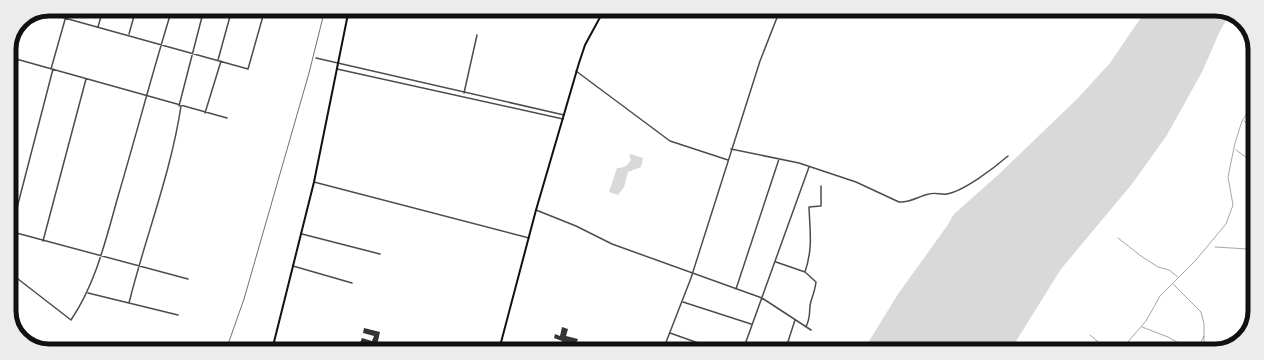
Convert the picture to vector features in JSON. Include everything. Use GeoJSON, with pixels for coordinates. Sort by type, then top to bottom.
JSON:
{"type":"FeatureCollection","features":[{"type":"Feature","properties":{"kind":"main road"},"geometry":{"type":"LineString","coordinates":[[274,344],[314,182],[348,16]]}},
{"type":"Feature","properties":{"kind":"main road"},"geometry":{"type":"LineString","coordinates":[[501,344],[536,210],[576,71],[585,45],[601,16]]}},
{"type":"Feature","properties":{"kind":"street"},"geometry":{"type":"LineString","coordinates":[[61,16],[248,69],[263,16]]}},
{"type":"Feature","properties":{"kind":"street"},"geometry":{"type":"LineString","coordinates":[[98,27],[101,16]]}},
{"type":"Feature","properties":{"kind":"street"},"geometry":{"type":"LineString","coordinates":[[128,35],[134,16]]}},
{"type":"Feature","properties":{"kind":"street"},"geometry":{"type":"LineString","coordinates":[[16,277],[71,320],[88,293],[101,256],[170,16]]}},
{"type":"Feature","properties":{"kind":"street"},"geometry":{"type":"LineString","coordinates":[[129,303],[138,267],[154,221],[202,16]]}},
{"type":"Feature","properties":{"kind":"street"},"geometry":{"type":"LineString","coordinates":[[218,60],[230,16]]}},
{"type":"Feature","properties":{"kind":"street"},"geometry":{"type":"LineString","coordinates":[[665,344],[693,273],[764,48],[777,16]]}},
{"type":"Feature","properties":{"kind":"street"},"geometry":{"type":"LineString","coordinates":[[16,208],[66,17]]}},
{"type":"Feature","properties":{"kind":"street"},"geometry":{"type":"LineString","coordinates":[[464,93],[477,35]]}},
{"type":"Feature","properties":{"kind":"street"},"geometry":{"type":"LineString","coordinates":[[316,58],[564,115]]}},
{"type":"Feature","properties":{"kind":"street"},"geometry":{"type":"LineString","coordinates":[[16,67],[18,59],[180,106],[227,118]]}},
{"type":"Feature","properties":{"kind":"street"},"geometry":{"type":"LineString","coordinates":[[205,113],[221,61]]}},
{"type":"Feature","properties":{"kind":"street"},"geometry":{"type":"LineString","coordinates":[[337,69],[563,119]]}},
{"type":"Feature","properties":{"kind":"street"},"geometry":{"type":"LineString","coordinates":[[576,71],[670,141],[728,160]]}},
{"type":"Feature","properties":{"kind":"street"},"geometry":{"type":"LineString","coordinates":[[43,241],[86,79]]}},
{"type":"Feature","properties":{"kind":"street"},"geometry":{"type":"LineString","coordinates":[[731,150],[779,159],[809,167],[856,182],[899,202],[905,203],[930,193],[948,194],[955,191],[988,172],[1008,156]]}},
{"type":"Feature","properties":{"kind":"street"},"geometry":{"type":"LineString","coordinates":[[736,289],[779,159]]}},
{"type":"Feature","properties":{"kind":"street"},"geometry":{"type":"LineString","coordinates":[[745,344],[751,324],[776,262],[809,167]]}},
{"type":"Feature","properties":{"kind":"street"},"geometry":{"type":"LineString","coordinates":[[314,182],[529,238]]}},
{"type":"Feature","properties":{"kind":"street"},"geometry":{"type":"LineString","coordinates":[[805,272],[812,246],[809,239],[809,207],[821,206],[821,186]]}},
{"type":"Feature","properties":{"kind":"street"},"geometry":{"type":"LineString","coordinates":[[536,210],[576,226],[612,244],[762,298],[811,330]]}},
{"type":"Feature","properties":{"kind":"street"},"geometry":{"type":"LineString","coordinates":[[16,233],[188,280]]}},
{"type":"Feature","properties":{"kind":"street"},"geometry":{"type":"LineString","coordinates":[[302,234],[380,254]]}},
{"type":"Feature","properties":{"kind":"street"},"geometry":{"type":"LineString","coordinates":[[776,262],[805,272],[816,282],[815,290],[810,303],[810,319],[806,327]]}},
{"type":"Feature","properties":{"kind":"street"},"geometry":{"type":"LineString","coordinates":[[293,266],[352,283]]}},
{"type":"Feature","properties":{"kind":"street"},"geometry":{"type":"LineString","coordinates":[[88,293],[178,315]]}},
{"type":"Feature","properties":{"kind":"street"},"geometry":{"type":"LineString","coordinates":[[683,302],[751,324]]}},
{"type":"Feature","properties":{"kind":"street"},"geometry":{"type":"LineString","coordinates":[[787,344],[796,320]]}},
{"type":"Feature","properties":{"kind":"street"},"geometry":{"type":"LineString","coordinates":[[670,333],[701,344]]}},
{"type":"Feature","properties":{"kind":"lane"},"geometry":{"type":"LineString","coordinates":[[1126,344],[1140,327],[1160,296],[1207,247],[1229,217],[1233,205],[1228,177],[1235,149],[1235,143],[1242,120],[1248,111]]}},
{"type":"Feature","properties":{"kind":"lane"},"geometry":{"type":"LineString","coordinates":[[1242,120],[1248,124]]}},
{"type":"Feature","properties":{"kind":"lane"},"geometry":{"type":"LineString","coordinates":[[1235,149],[1248,159]]}},
{"type":"Feature","properties":{"kind":"lane"},"geometry":{"type":"LineString","coordinates":[[1118,238],[1141,256],[1158,267],[1169,270],[1178,277]]}},
{"type":"Feature","properties":{"kind":"lane"},"geometry":{"type":"LineString","coordinates":[[1215,247],[1248,250]]}},
{"type":"Feature","properties":{"kind":"lane"},"geometry":{"type":"LineString","coordinates":[[1172,283],[1201,312],[1204,344]]}},
{"type":"Feature","properties":{"kind":"lane"},"geometry":{"type":"LineString","coordinates":[[1140,327],[1168,337],[1180,344]]}},
{"type":"Feature","properties":{"kind":"lane"},"geometry":{"type":"LineString","coordinates":[[1090,335],[1101,344]]}},
{"type":"Feature","properties":{"kind":"lane"},"geometry":{"type":"LineString","coordinates":[[1198,344],[1204,335]]}},
{"type":"Feature","properties":{"kind":"shaded area"},"geometry":{"type":"Polygon","coordinates":[[[1142,16],[1215,16],[1227,18],[1202,72],[1167,135],[1132,184],[1061,269],[1014,344],[867,344],[898,294],[954,214],[998,175],[1078,98],[1110,63],[1142,16]]]}},
{"type":"Feature","properties":{"kind":"shaded area"},"geometry":{"type":"Polygon","coordinates":[[[631,154],[643,158],[641,167],[628,172],[624,187],[618,195],[609,192],[617,168],[628,164],[631,160],[629,155],[631,154]]]}},
{"type":"Feature","properties":{"kind":"building"},"geometry":{"type":"Polygon","coordinates":[[[562,327],[568,329],[566,336],[578,339],[576,344],[567,342],[566,344],[561,344],[562,341],[554,338],[555,334],[560,336],[562,327]]]}},
{"type":"Feature","properties":{"kind":"building"},"geometry":{"type":"Polygon","coordinates":[[[364,328],[380,332],[377,344],[360,343],[362,338],[372,341],[374,336],[363,333],[364,328]]]}},
{"type":"Feature","properties":{"kind":"railway"},"geometry":{"type":"LineString","coordinates":[[228,344],[244,299],[309,73],[323,16]]}}]}
